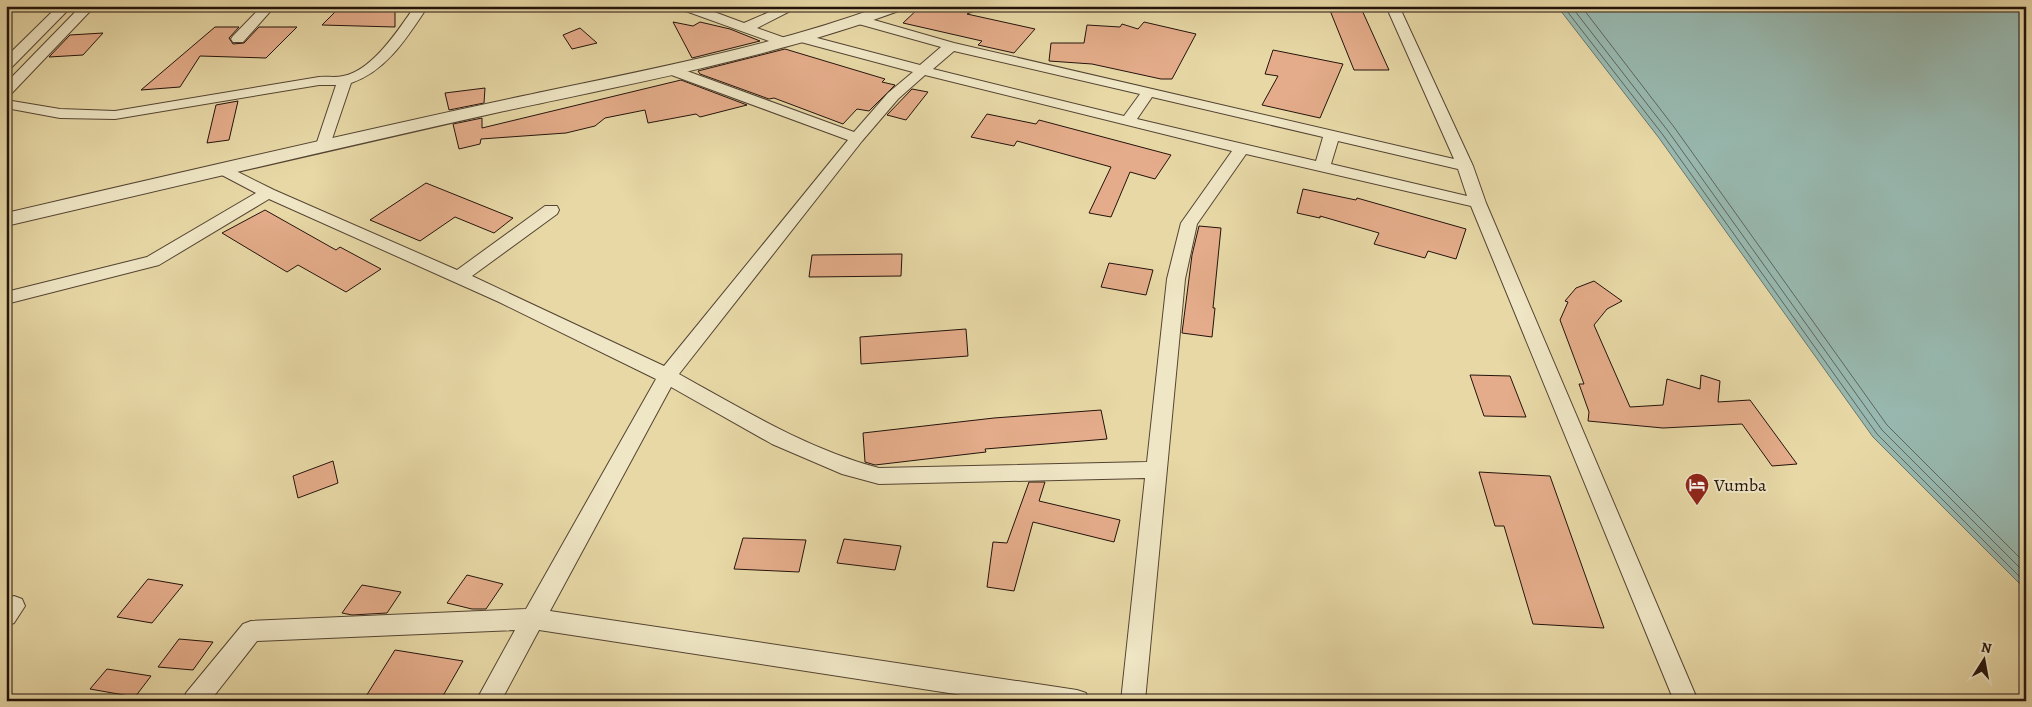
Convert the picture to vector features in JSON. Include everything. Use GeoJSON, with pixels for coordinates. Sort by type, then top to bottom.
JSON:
{"type":"FeatureCollection","features":[{"type":"Feature","properties":{"kind":"street"},"geometry":{"type":"LineString","coordinates":[[6,65],[66,6]]}},
{"type":"Feature","properties":{"kind":"street"},"geometry":{"type":"LineString","coordinates":[[6,91],[89,6]]}},
{"type":"Feature","properties":{"kind":"street"},"geometry":{"type":"LineString","coordinates":[[238,39],[269,6]]}},
{"type":"Feature","properties":{"kind":"street"},"geometry":{"type":"LineString","coordinates":[[6,104],[34,111],[91,116],[115,115],[319,81],[345,80],[363,73],[381,57],[400,37],[422,6]]}},
{"type":"Feature","properties":{"kind":"street"},"geometry":{"type":"LineString","coordinates":[[685,6],[783,42]]}},
{"type":"Feature","properties":{"kind":"street"},"geometry":{"type":"LineString","coordinates":[[745,28],[794,6]]}},
{"type":"Feature","properties":{"kind":"street"},"geometry":{"type":"LineString","coordinates":[[6,220],[324,145],[671,70],[802,38],[898,6]]}},
{"type":"Feature","properties":{"kind":"street"},"geometry":{"type":"LineString","coordinates":[[1392,6],[1465,166],[1478,204],[1686,701]]}},
{"type":"Feature","properties":{"kind":"street"},"geometry":{"type":"LineString","coordinates":[[860,20],[951,46],[1465,166]]}},
{"type":"Feature","properties":{"kind":"street"},"geometry":{"type":"LineString","coordinates":[[802,38],[922,71],[1128,122],[1478,204]]}},
{"type":"Feature","properties":{"kind":"street"},"geometry":{"type":"LineString","coordinates":[[488,701],[667,376],[856,138],[893,96],[951,46]]}},
{"type":"Feature","properties":{"kind":"street"},"geometry":{"type":"LineString","coordinates":[[671,70],[856,138]]}},
{"type":"Feature","properties":{"kind":"street"},"geometry":{"type":"LineString","coordinates":[[324,145],[345,80]]}},
{"type":"Feature","properties":{"kind":"street"},"geometry":{"type":"LineString","coordinates":[[1128,122],[1148,93]]}},
{"type":"Feature","properties":{"kind":"street"},"geometry":{"type":"LineString","coordinates":[[1322,167],[1332,134]]}},
{"type":"Feature","properties":{"kind":"street"},"geometry":{"type":"LineString","coordinates":[[1133,701],[1176,278],[1189,223],[1219,184],[1242,148]]}},
{"type":"Feature","properties":{"kind":"street"},"geometry":{"type":"LineString","coordinates":[[224,170],[268,192],[459,277],[667,376],[779,439],[849,468],[879,476],[1156,470]]}},
{"type":"Feature","properties":{"kind":"street"},"geometry":{"type":"LineString","coordinates":[[6,298],[153,261],[268,192]]}},
{"type":"Feature","properties":{"kind":"street"},"geometry":{"type":"LineString","coordinates":[[459,277],[551,210]]}},
{"type":"Feature","properties":{"kind":"street"},"geometry":{"type":"LineString","coordinates":[[195,701],[251,632],[534,619],[1077,701]]}},
{"type":"Feature","properties":{"kind":"water"},"geometry":{"type":"Polygon","coordinates":[[[1557,6],[2026,6],[2026,590],[1873,437],[1659,138],[1557,6]]]}},
{"type":"Feature","properties":{"kind":"building"},"geometry":{"type":"Polygon","coordinates":[[[921,6],[981,6],[982,8],[967,14],[1035,29],[1014,53],[978,45],[982,41],[903,23],[921,6]]]}},
{"type":"Feature","properties":{"kind":"building"},"geometry":{"type":"Polygon","coordinates":[[[339,8],[395,10],[395,27],[322,25],[339,8]]]}},
{"type":"Feature","properties":{"kind":"building"},"geometry":{"type":"Polygon","coordinates":[[[1329,8],[1361,8],[1389,70],[1354,70],[1329,8]]]}},
{"type":"Feature","properties":{"kind":"building"},"geometry":{"type":"Polygon","coordinates":[[[673,22],[693,26],[700,22],[730,29],[760,41],[692,58],[673,22]]]}},
{"type":"Feature","properties":{"kind":"building"},"geometry":{"type":"Polygon","coordinates":[[[1144,22],[1196,34],[1172,79],[1161,79],[1092,64],[1049,61],[1051,43],[1084,43],[1087,25],[1120,27],[1122,24],[1138,29],[1144,22]]]}},
{"type":"Feature","properties":{"kind":"building"},"geometry":{"type":"Polygon","coordinates":[[[215,27],[239,27],[229,38],[233,44],[244,43],[259,27],[297,27],[266,58],[200,56],[180,87],[141,90],[215,27]]]}},
{"type":"Feature","properties":{"kind":"building"},"geometry":{"type":"Polygon","coordinates":[[[580,28],[597,43],[572,49],[563,35],[580,28]]]}},
{"type":"Feature","properties":{"kind":"building"},"geometry":{"type":"Polygon","coordinates":[[[103,33],[83,55],[49,57],[70,35],[103,33]]]}},
{"type":"Feature","properties":{"kind":"building"},"geometry":{"type":"Polygon","coordinates":[[[785,49],[885,79],[882,82],[895,85],[869,111],[857,109],[843,124],[774,98],[769,99],[700,74],[698,71],[785,49]]]}},
{"type":"Feature","properties":{"kind":"building"},"geometry":{"type":"Polygon","coordinates":[[[1273,50],[1343,64],[1320,118],[1262,105],[1278,76],[1265,74],[1273,50]]]}},
{"type":"Feature","properties":{"kind":"building"},"geometry":{"type":"Polygon","coordinates":[[[681,80],[747,105],[700,117],[696,114],[648,123],[645,110],[605,118],[595,126],[566,133],[481,139],[480,144],[459,149],[453,124],[482,118],[482,128],[681,80]]]}},
{"type":"Feature","properties":{"kind":"building"},"geometry":{"type":"Polygon","coordinates":[[[485,88],[484,103],[449,110],[445,93],[485,88]]]}},
{"type":"Feature","properties":{"kind":"building"},"geometry":{"type":"Polygon","coordinates":[[[912,89],[928,92],[906,120],[887,115],[912,89]]]}},
{"type":"Feature","properties":{"kind":"building"},"geometry":{"type":"Polygon","coordinates":[[[238,101],[229,140],[207,143],[216,105],[238,101]]]}},
{"type":"Feature","properties":{"kind":"building"},"geometry":{"type":"Polygon","coordinates":[[[987,114],[1036,124],[1039,120],[1171,155],[1155,179],[1130,172],[1111,217],[1089,213],[1111,167],[1017,141],[1014,146],[971,137],[987,114]]]}},
{"type":"Feature","properties":{"kind":"building"},"geometry":{"type":"Polygon","coordinates":[[[426,183],[513,218],[494,233],[455,217],[420,241],[370,220],[426,183]]]}},
{"type":"Feature","properties":{"kind":"building"},"geometry":{"type":"Polygon","coordinates":[[[1303,189],[1356,200],[1357,198],[1466,229],[1456,259],[1428,251],[1425,258],[1374,244],[1379,233],[1320,216],[1320,218],[1297,213],[1303,189]]]}},
{"type":"Feature","properties":{"kind":"building"},"geometry":{"type":"Polygon","coordinates":[[[265,210],[336,250],[340,247],[381,269],[346,292],[298,265],[287,272],[222,233],[265,210]]]}},
{"type":"Feature","properties":{"kind":"building"},"geometry":{"type":"Polygon","coordinates":[[[1199,226],[1221,228],[1212,337],[1182,333],[1192,255],[1199,226]]]}},
{"type":"Feature","properties":{"kind":"building"},"geometry":{"type":"Polygon","coordinates":[[[902,254],[901,276],[809,277],[812,255],[902,254]]]}},
{"type":"Feature","properties":{"kind":"building"},"geometry":{"type":"Polygon","coordinates":[[[1109,263],[1153,270],[1146,295],[1101,287],[1109,263]]]}},
{"type":"Feature","properties":{"kind":"building"},"geometry":{"type":"Polygon","coordinates":[[[1594,281],[1622,301],[1607,309],[1594,325],[1630,407],[1663,405],[1667,379],[1700,389],[1701,375],[1720,381],[1718,402],[1750,400],[1797,464],[1772,466],[1742,424],[1663,428],[1588,421],[1589,412],[1579,384],[1584,384],[1560,320],[1568,302],[1565,301],[1576,288],[1594,281]]]}},
{"type":"Feature","properties":{"kind":"building"},"geometry":{"type":"Polygon","coordinates":[[[966,329],[968,356],[861,364],[860,337],[966,329]]]}},
{"type":"Feature","properties":{"kind":"building"},"geometry":{"type":"Polygon","coordinates":[[[1470,375],[1510,376],[1526,417],[1484,416],[1470,375]]]}},
{"type":"Feature","properties":{"kind":"building"},"geometry":{"type":"Polygon","coordinates":[[[1101,410],[1107,439],[985,449],[986,452],[875,465],[865,462],[863,433],[994,418],[1101,410]]]}},
{"type":"Feature","properties":{"kind":"building"},"geometry":{"type":"Polygon","coordinates":[[[333,461],[338,483],[298,498],[293,476],[333,461]]]}},
{"type":"Feature","properties":{"kind":"building"},"geometry":{"type":"Polygon","coordinates":[[[1479,472],[1550,476],[1604,628],[1533,624],[1504,526],[1495,526],[1479,472]]]}},
{"type":"Feature","properties":{"kind":"building"},"geometry":{"type":"Polygon","coordinates":[[[1029,482],[1045,482],[1039,501],[1120,520],[1114,542],[1033,522],[1014,591],[987,587],[993,542],[1007,543],[1029,482]]]}},
{"type":"Feature","properties":{"kind":"building"},"geometry":{"type":"Polygon","coordinates":[[[743,538],[806,540],[799,572],[734,569],[743,538]]]}},
{"type":"Feature","properties":{"kind":"building"},"geometry":{"type":"Polygon","coordinates":[[[844,539],[901,546],[895,570],[837,563],[844,539]]]}},
{"type":"Feature","properties":{"kind":"building"},"geometry":{"type":"Polygon","coordinates":[[[467,575],[503,584],[486,609],[472,609],[447,603],[467,575]]]}},
{"type":"Feature","properties":{"kind":"building"},"geometry":{"type":"Polygon","coordinates":[[[148,579],[183,585],[152,623],[117,617],[148,579]]]}},
{"type":"Feature","properties":{"kind":"building"},"geometry":{"type":"Polygon","coordinates":[[[362,585],[401,592],[387,613],[352,615],[342,613],[362,585]]]}},
{"type":"Feature","properties":{"kind":"building"},"geometry":{"type":"Polygon","coordinates":[[[179,639],[213,642],[193,670],[158,667],[179,639]]]}},
{"type":"Feature","properties":{"kind":"building"},"geometry":{"type":"Polygon","coordinates":[[[395,650],[463,661],[440,701],[363,701],[395,650]]]}},
{"type":"Feature","properties":{"kind":"building"},"geometry":{"type":"Polygon","coordinates":[[[107,669],[151,676],[135,697],[90,689],[107,669]]]}},
{"type":"Feature","properties":{"kind":"place","name":"Vumba"},"geometry":{"type":"Point","coordinates":[1697,506]}}]}
